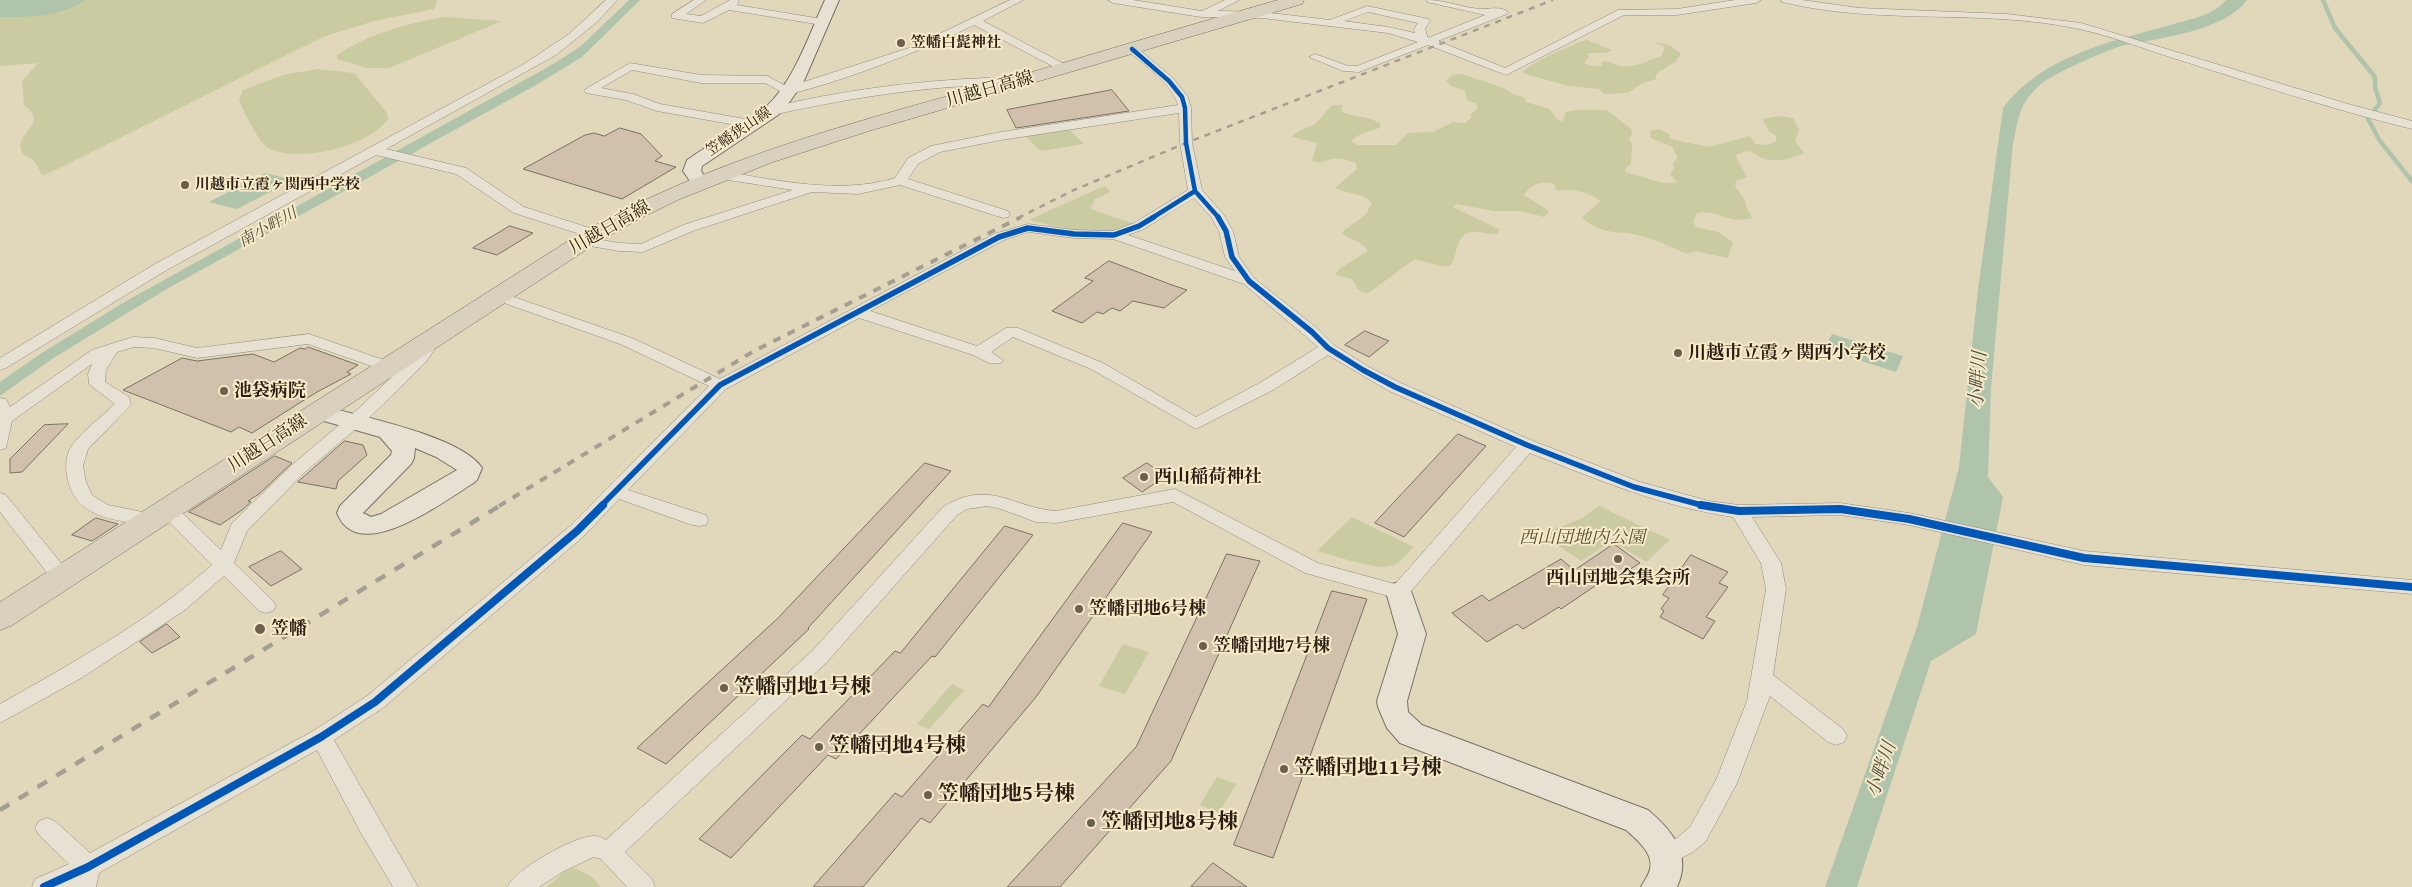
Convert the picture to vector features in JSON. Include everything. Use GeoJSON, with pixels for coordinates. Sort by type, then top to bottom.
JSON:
{"type":"FeatureCollection","features":[{"type":"Feature","properties":{"kind":"main road","name":"川越日高線"},"geometry":{"type":"LineString","coordinates":[[0,618],[589,238],[656,201],[710,179],[846,132],[1132,48],[1237,8],[1296,0]]}},
{"type":"Feature","properties":{"kind":"street"},"geometry":{"type":"LineString","coordinates":[[0,365],[74,316],[160,266],[378,151],[551,52],[604,10],[612,0]]}},
{"type":"Feature","properties":{"kind":"street"},"geometry":{"type":"LineString","coordinates":[[701,0],[676,16],[703,20],[737,0]]}},
{"type":"Feature","properties":{"kind":"street","name":"笠幡狭山線"},"geometry":{"type":"LineString","coordinates":[[710,179],[692,171],[693,164],[772,111],[791,90],[832,0]]}},
{"type":"Feature","properties":{"kind":"street"},"geometry":{"type":"LineString","coordinates":[[753,124],[657,107],[629,97],[590,90],[630,66],[701,79],[768,80],[782,89],[791,90],[916,49],[976,22],[1018,0]]}},
{"type":"Feature","properties":{"kind":"street"},"geometry":{"type":"LineString","coordinates":[[1113,0],[1202,14],[1237,8],[1262,15],[1388,30],[1424,40],[1506,72],[1622,12],[1678,12],[1756,0]]}},
{"type":"Feature","properties":{"kind":"street"},"geometry":{"type":"LineString","coordinates":[[1315,57],[1347,69],[1359,69],[1424,40],[1503,12],[1478,12],[1430,0]]}},
{"type":"Feature","properties":{"kind":"street"},"geometry":{"type":"LineString","coordinates":[[1786,0],[1832,10],[1866,14],[2035,19],[2064,22],[2170,52],[2344,107],[2412,125]]}},
{"type":"Feature","properties":{"kind":"street"},"geometry":{"type":"LineString","coordinates":[[726,6],[822,22]]}},
{"type":"Feature","properties":{"kind":"street"},"geometry":{"type":"LineString","coordinates":[[1202,14],[1237,8]]}},
{"type":"Feature","properties":{"kind":"street"},"geometry":{"type":"LineString","coordinates":[[1331,22],[1367,9],[1425,21],[1419,29],[1424,40]]}},
{"type":"Feature","properties":{"kind":"street"},"geometry":{"type":"LineString","coordinates":[[976,22],[1064,68]]}},
{"type":"Feature","properties":{"kind":"street"},"geometry":{"type":"LineString","coordinates":[[1132,48],[1169,80],[1182,97],[1185,108],[1186,143],[1195,191],[1217,214],[1226,230],[1232,257],[1249,281],[1312,332],[1328,348],[1395,387],[1527,445],[1634,487],[1686,502],[1740,511],[1840,509],[1916,520],[2084,558],[2412,587]]}},
{"type":"Feature","properties":{"kind":"street"},"geometry":{"type":"LineString","coordinates":[[772,111],[816,101],[888,90],[978,82],[1015,83]]}},
{"type":"Feature","properties":{"kind":"street"},"geometry":{"type":"LineString","coordinates":[[900,181],[913,161],[936,149],[1001,136],[1185,108]]}},
{"type":"Feature","properties":{"kind":"street"},"geometry":{"type":"LineString","coordinates":[[378,151],[461,171],[519,210],[589,238],[619,247],[643,248],[688,228],[814,188]]}},
{"type":"Feature","properties":{"kind":"street"},"geometry":{"type":"LineString","coordinates":[[710,179],[814,188],[874,188],[900,181],[1003,214]]}},
{"type":"Feature","properties":{"kind":"street"},"geometry":{"type":"LineString","coordinates":[[1114,235],[1139,226],[1195,191]]}},
{"type":"Feature","properties":{"kind":"street"},"geometry":{"type":"LineString","coordinates":[[44,887],[86,877],[321,737],[375,702],[577,531],[720,385],[1013,232],[1040,228],[1074,234],[1114,235],[1249,281]]}},
{"type":"Feature","properties":{"kind":"street"},"geometry":{"type":"LineString","coordinates":[[497,298],[506,299],[626,341],[720,385]]}},
{"type":"Feature","properties":{"kind":"street"},"geometry":{"type":"LineString","coordinates":[[857,312],[980,352],[995,360]]}},
{"type":"Feature","properties":{"kind":"street"},"geometry":{"type":"LineString","coordinates":[[980,352],[1012,331],[1105,370],[1196,424],[1269,384],[1328,348]]}},
{"type":"Feature","properties":{"kind":"street"},"geometry":{"type":"LineString","coordinates":[[0,714],[76,671],[178,605],[224,565],[239,528],[299,468],[354,422],[420,359],[433,338]]}},
{"type":"Feature","properties":{"kind":"street"},"geometry":{"type":"LineString","coordinates":[[0,444],[2,414],[98,353],[133,342],[154,343],[197,354],[309,339],[389,367]]}},
{"type":"Feature","properties":{"kind":"street"},"geometry":{"type":"LineString","coordinates":[[112,348],[98,368],[95,380],[97,384],[123,401],[123,405],[80,447],[74,466],[77,482],[84,499],[103,510],[159,514],[224,565],[266,606]]}},
{"type":"Feature","properties":{"kind":"street"},"geometry":{"type":"LineString","coordinates":[[318,412],[390,432],[432,446],[467,464],[469,471],[463,478],[393,518],[378,525],[365,524],[352,518],[350,513],[353,506],[402,458],[404,450],[390,432]]}},
{"type":"Feature","properties":{"kind":"street"},"geometry":{"type":"LineString","coordinates":[[1399,592],[1527,445]]}},
{"type":"Feature","properties":{"kind":"street"},"geometry":{"type":"LineString","coordinates":[[616,492],[699,520]]}},
{"type":"Feature","properties":{"kind":"street"},"geometry":{"type":"LineString","coordinates":[[609,852],[820,656],[950,511],[964,503],[987,500],[1005,502],[1036,516],[1056,517],[1175,495],[1312,568],[1399,592]]}},
{"type":"Feature","properties":{"kind":"street"},"geometry":{"type":"LineString","coordinates":[[0,499],[62,578]]}},
{"type":"Feature","properties":{"kind":"street"},"geometry":{"type":"LineString","coordinates":[[1667,854],[1685,845],[1698,834],[1726,783],[1758,701],[1776,589],[1771,562],[1740,511]]}},
{"type":"Feature","properties":{"kind":"street"},"geometry":{"type":"LineString","coordinates":[[1399,592],[1412,634],[1392,701],[1392,711],[1402,726],[1411,734],[1420,738],[1636,820],[1650,831],[1667,854],[1663,882],[1658,887]]}},
{"type":"Feature","properties":{"kind":"street"},"geometry":{"type":"LineString","coordinates":[[1762,678],[1836,736]]}},
{"type":"Feature","properties":{"kind":"street"},"geometry":{"type":"LineString","coordinates":[[321,737],[369,826],[406,887]]}},
{"type":"Feature","properties":{"kind":"street"},"geometry":{"type":"LineString","coordinates":[[47,828],[86,877]]}},
{"type":"Feature","properties":{"kind":"street"},"geometry":{"type":"LineString","coordinates":[[518,887],[580,850],[594,846],[609,852],[643,887]]}},
{"type":"Feature","properties":{"kind":"green space"},"geometry":{"type":"Polygon","coordinates":[[[0,0],[438,0],[434,9],[374,21],[323,37],[43,176],[34,161],[24,154],[21,149],[23,137],[31,127],[34,117],[24,105],[22,81],[38,63],[0,66],[0,0]]]}},
{"type":"Feature","properties":{"kind":"green space"},"geometry":{"type":"Polygon","coordinates":[[[445,17],[502,21],[389,68],[367,68],[337,59],[337,55],[375,35],[403,26],[445,17]]]}},
{"type":"Feature","properties":{"kind":"green space"},"geometry":{"type":"Polygon","coordinates":[[[1587,40],[1612,50],[1606,53],[1588,53],[1589,56],[1584,63],[1592,66],[1602,66],[1601,62],[1608,61],[1615,65],[1628,67],[1661,56],[1665,47],[1651,41],[1671,46],[1681,54],[1675,62],[1656,74],[1656,79],[1643,83],[1627,93],[1605,94],[1599,89],[1569,86],[1522,73],[1542,59],[1587,40]]]}},
{"type":"Feature","properties":{"kind":"green space"},"geometry":{"type":"Polygon","coordinates":[[[318,69],[354,73],[387,113],[388,119],[379,129],[366,137],[351,144],[316,153],[283,153],[265,146],[256,134],[239,101],[243,90],[283,75],[318,69]]]}},
{"type":"Feature","properties":{"kind":"green space"},"geometry":{"type":"Polygon","coordinates":[[[1462,74],[1504,88],[1513,94],[1524,97],[1526,102],[1549,109],[1562,122],[1566,112],[1576,110],[1607,110],[1631,129],[1632,134],[1629,139],[1632,145],[1631,164],[1625,169],[1626,173],[1664,183],[1677,182],[1670,174],[1674,168],[1673,163],[1678,158],[1672,147],[1651,138],[1650,131],[1659,129],[1669,134],[1670,139],[1709,147],[1750,136],[1755,144],[1768,145],[1776,141],[1776,136],[1768,130],[1762,119],[1780,116],[1793,118],[1799,130],[1795,141],[1804,153],[1780,160],[1765,159],[1748,151],[1735,155],[1747,177],[1736,181],[1735,186],[1746,202],[1752,218],[1736,220],[1705,212],[1697,213],[1693,221],[1696,227],[1718,232],[1733,242],[1728,258],[1695,251],[1688,254],[1647,238],[1632,234],[1610,232],[1598,228],[1582,218],[1600,201],[1580,192],[1557,191],[1553,183],[1544,182],[1536,184],[1524,195],[1548,210],[1544,217],[1521,211],[1494,211],[1456,204],[1453,207],[1500,230],[1497,234],[1473,232],[1463,236],[1450,266],[1441,266],[1415,259],[1367,294],[1357,289],[1354,282],[1349,278],[1335,275],[1339,269],[1368,251],[1342,232],[1366,214],[1372,203],[1360,195],[1335,188],[1357,169],[1356,163],[1338,158],[1321,163],[1312,161],[1317,143],[1292,137],[1297,132],[1316,123],[1333,105],[1342,105],[1342,112],[1371,119],[1381,124],[1379,128],[1359,135],[1351,141],[1358,145],[1396,145],[1408,133],[1433,132],[1453,122],[1465,123],[1477,109],[1477,104],[1467,100],[1465,91],[1451,86],[1446,81],[1452,75],[1462,74]]]}},
{"type":"Feature","properties":{"kind":"green space"},"geometry":{"type":"Polygon","coordinates":[[[1069,129],[1084,144],[1041,151],[1025,136],[1069,129]]]}},
{"type":"Feature","properties":{"kind":"green space"},"geometry":{"type":"Polygon","coordinates":[[[1104,186],[1111,192],[1095,199],[1090,209],[1135,224],[1113,232],[1073,231],[1029,220],[1104,186]]]}},
{"type":"Feature","properties":{"kind":"green space","name":"西山団地内公園"},"geometry":{"type":"Polygon","coordinates":[[[1599,506],[1670,540],[1646,562],[1612,541],[1581,561],[1550,540],[1545,533],[1582,518],[1599,506]]]}},
{"type":"Feature","properties":{"kind":"green space"},"geometry":{"type":"Polygon","coordinates":[[[1352,517],[1414,547],[1397,563],[1383,567],[1364,564],[1317,551],[1352,517]]]}},
{"type":"Feature","properties":{"kind":"green space"},"geometry":{"type":"Polygon","coordinates":[[[1123,644],[1149,652],[1125,694],[1099,686],[1123,644]]]}},
{"type":"Feature","properties":{"kind":"green space"},"geometry":{"type":"Polygon","coordinates":[[[952,684],[964,690],[929,729],[917,724],[952,684]]]}},
{"type":"Feature","properties":{"kind":"green space"},"geometry":{"type":"Polygon","coordinates":[[[1217,777],[1236,784],[1219,813],[1200,805],[1217,777]]]}},
{"type":"Feature","properties":{"kind":"green space"},"geometry":{"type":"Polygon","coordinates":[[[574,868],[591,876],[601,887],[547,887],[565,871],[574,868]]]}},
{"type":"Feature","properties":{"kind":"water"},"geometry":{"type":"Polygon","coordinates":[[[0,0],[85,0],[75,6],[55,13],[0,17],[0,0]]]}},
{"type":"Feature","properties":{"kind":"water","name":"南小畔川"},"geometry":{"type":"Polygon","coordinates":[[[629,0],[640,0],[582,57],[536,85],[165,290],[52,359],[0,396],[0,382],[40,354],[128,300],[555,63],[581,46],[629,0]]]}},
{"type":"Feature","properties":{"kind":"water","name":"小畔川"},"geometry":{"type":"Polygon","coordinates":[[[2226,0],[2247,0],[2237,11],[2208,26],[2191,32],[2125,45],[2095,56],[2048,79],[2024,103],[2013,143],[1991,388],[1988,477],[2003,497],[1976,634],[1931,661],[1857,887],[1825,887],[1917,627],[1959,467],[1978,290],[2003,108],[2019,90],[2036,76],[2056,64],[2077,54],[2122,38],[2207,14],[2226,0]]]}},
{"type":"Feature","properties":{"kind":"water"},"geometry":{"type":"Polygon","coordinates":[[[265,173],[293,180],[237,209],[209,202],[265,173]]]}},
{"type":"Feature","properties":{"kind":"water"},"geometry":{"type":"Polygon","coordinates":[[[1832,334],[1903,356],[1896,372],[1824,349],[1832,334]]]}},
{"type":"Feature","properties":{"kind":"building"},"geometry":{"type":"Polygon","coordinates":[[[1112,90],[1129,111],[1016,128],[1007,110],[1112,90]]]}},
{"type":"Feature","properties":{"kind":"building"},"geometry":{"type":"Polygon","coordinates":[[[620,128],[641,134],[662,156],[655,161],[676,167],[622,199],[523,169],[585,135],[594,133],[604,136],[620,128]]]}},
{"type":"Feature","properties":{"kind":"building"},"geometry":{"type":"Polygon","coordinates":[[[510,226],[533,233],[497,255],[473,248],[510,226]]]}},
{"type":"Feature","properties":{"kind":"building"},"geometry":{"type":"Polygon","coordinates":[[[1109,261],[1187,290],[1164,308],[1133,301],[1120,311],[1112,308],[1103,314],[1097,312],[1082,323],[1052,311],[1093,281],[1085,278],[1109,261]]]}},
{"type":"Feature","properties":{"kind":"building"},"geometry":{"type":"Polygon","coordinates":[[[1365,331],[1389,341],[1369,357],[1345,345],[1365,331]]]}},
{"type":"Feature","properties":{"kind":"building","name":"池袋病院"},"geometry":{"type":"Polygon","coordinates":[[[308,347],[358,365],[347,372],[351,374],[317,392],[252,433],[239,427],[231,432],[123,390],[182,358],[197,361],[253,354],[274,362],[300,348],[305,349],[308,347]]]}},
{"type":"Feature","properties":{"kind":"building"},"geometry":{"type":"Polygon","coordinates":[[[68,424],[22,472],[10,473],[10,459],[44,425],[68,424]]]}},
{"type":"Feature","properties":{"kind":"building"},"geometry":{"type":"Polygon","coordinates":[[[1458,434],[1486,446],[1404,537],[1375,523],[1458,434]]]}},
{"type":"Feature","properties":{"kind":"building"},"geometry":{"type":"Polygon","coordinates":[[[345,441],[363,445],[367,455],[338,481],[336,489],[298,482],[345,441]]]}},
{"type":"Feature","properties":{"kind":"building"},"geometry":{"type":"Polygon","coordinates":[[[275,456],[292,463],[259,494],[248,501],[251,502],[242,510],[220,525],[189,512],[275,456]]]}},
{"type":"Feature","properties":{"kind":"building"},"geometry":{"type":"Polygon","coordinates":[[[925,463],[951,471],[809,629],[666,764],[637,748],[778,618],[925,463]]]}},
{"type":"Feature","properties":{"kind":"building","name":"西山稲荷神社"},"geometry":{"type":"Polygon","coordinates":[[[1147,463],[1166,476],[1142,492],[1123,478],[1147,463]]]}},
{"type":"Feature","properties":{"kind":"building"},"geometry":{"type":"Polygon","coordinates":[[[96,518],[118,524],[92,541],[72,535],[96,518]]]}},
{"type":"Feature","properties":{"kind":"building"},"geometry":{"type":"Polygon","coordinates":[[[1123,523],[1152,532],[1036,697],[930,823],[921,818],[863,887],[813,887],[895,793],[902,797],[983,704],[988,707],[1123,523]]]}},
{"type":"Feature","properties":{"kind":"building","name":"笠幡団地4号棟"},"geometry":{"type":"Polygon","coordinates":[[[1005,526],[1033,535],[935,657],[932,656],[836,759],[828,755],[731,858],[699,839],[802,735],[810,739],[895,651],[900,653],[1005,526]]]}},
{"type":"Feature","properties":{"kind":"building"},"geometry":{"type":"Polygon","coordinates":[[[1614,544],[1640,563],[1621,575],[1619,573],[1595,586],[1561,609],[1559,607],[1523,629],[1517,624],[1487,642],[1452,613],[1482,595],[1489,601],[1561,559],[1574,570],[1614,544]]]}},
{"type":"Feature","properties":{"kind":"building"},"geometry":{"type":"Polygon","coordinates":[[[281,551],[302,569],[271,586],[249,567],[281,551]]]}},
{"type":"Feature","properties":{"kind":"building"},"geometry":{"type":"Polygon","coordinates":[[[1227,554],[1260,561],[1171,761],[1060,887],[1007,887],[1136,747],[1227,554]]]}},
{"type":"Feature","properties":{"kind":"building"},"geometry":{"type":"Polygon","coordinates":[[[1691,555],[1728,572],[1719,583],[1728,587],[1706,617],[1715,621],[1703,639],[1660,617],[1664,611],[1661,609],[1669,598],[1663,595],[1691,555]]]}},
{"type":"Feature","properties":{"kind":"building","name":"笠幡団地11号棟"},"geometry":{"type":"Polygon","coordinates":[[[1332,591],[1367,599],[1273,858],[1234,845],[1332,591]]]}},
{"type":"Feature","properties":{"kind":"building"},"geometry":{"type":"Polygon","coordinates":[[[167,624],[180,637],[152,653],[140,642],[167,624]]]}},
{"type":"Feature","properties":{"kind":"building"},"geometry":{"type":"Polygon","coordinates":[[[1213,863],[1247,887],[1191,887],[1213,863]]]}},
{"type":"Feature","properties":{"kind":"waterway"},"geometry":{"type":"LineString","coordinates":[[2323,0],[2335,28],[2375,77],[2375,87],[2380,103],[2368,119],[2380,141],[2412,181]]}},
{"type":"Feature","properties":{"kind":"railway"},"geometry":{"type":"LineString","coordinates":[[1018,218],[1074,190],[1186,143],[1553,0]]}},
{"type":"Feature","properties":{"kind":"railway"},"geometry":{"type":"LineString","coordinates":[[499,506],[754,351],[1021,217]]}},
{"type":"Feature","properties":{"kind":"railway"},"geometry":{"type":"LineString","coordinates":[[0,810],[501,505]]}},
{"type":"Feature","properties":{"kind":"cycle path"},"geometry":{"type":"LineString","coordinates":[[1132,49],[1169,81],[1182,97],[1185,108],[1186,143],[1195,191],[1217,215],[1226,231],[1232,257],[1249,281],[1312,332],[1328,348],[1363,370],[1395,387],[1527,445],[1634,487],[1709,507],[1739,511],[1840,509],[1909,519],[2084,558],[2412,587]]}},
{"type":"Feature","properties":{"kind":"cycle path"},"geometry":{"type":"LineString","coordinates":[[44,887],[88,867],[321,737],[375,702],[577,531],[720,385],[999,237],[1028,228],[1074,234],[1114,235],[1139,226],[1195,191]]}},
{"type":"Feature","properties":{"kind":"place","name":"笠幡白髭神社"},"geometry":{"type":"Point","coordinates":[901,43]}},
{"type":"Feature","properties":{"kind":"place","name":"川越市立霞ヶ関西中学校"},"geometry":{"type":"Point","coordinates":[185,185]}},
{"type":"Feature","properties":{"kind":"place","name":"川越市立霞ヶ関西小学校"},"geometry":{"type":"Point","coordinates":[1678,353]}},
{"type":"Feature","properties":{"kind":"place","name":"池袋病院"},"geometry":{"type":"Point","coordinates":[224,391]}},
{"type":"Feature","properties":{"kind":"place","name":"西山稲荷神社"},"geometry":{"type":"Point","coordinates":[1144,477]}},
{"type":"Feature","properties":{"kind":"place","name":"西山団地会集会所"},"geometry":{"type":"Point","coordinates":[1618,559]}},
{"type":"Feature","properties":{"kind":"place","name":"笠幡団地6号棟"},"geometry":{"type":"Point","coordinates":[1079,609]}},
{"type":"Feature","properties":{"kind":"place","name":"笠幡"},"geometry":{"type":"Point","coordinates":[260,629]}},
{"type":"Feature","properties":{"kind":"place","name":"笠幡団地7号棟"},"geometry":{"type":"Point","coordinates":[1203,646]}},
{"type":"Feature","properties":{"kind":"place","name":"笠幡団地1号棟"},"geometry":{"type":"Point","coordinates":[724,688]}},
{"type":"Feature","properties":{"kind":"place","name":"笠幡団地4号棟"},"geometry":{"type":"Point","coordinates":[819,747]}},
{"type":"Feature","properties":{"kind":"place","name":"笠幡団地11号棟"},"geometry":{"type":"Point","coordinates":[1284,769]}},
{"type":"Feature","properties":{"kind":"place","name":"笠幡団地5号棟"},"geometry":{"type":"Point","coordinates":[928,795]}},
{"type":"Feature","properties":{"kind":"place","name":"笠幡団地8号棟"},"geometry":{"type":"Point","coordinates":[1091,823]}}]}
